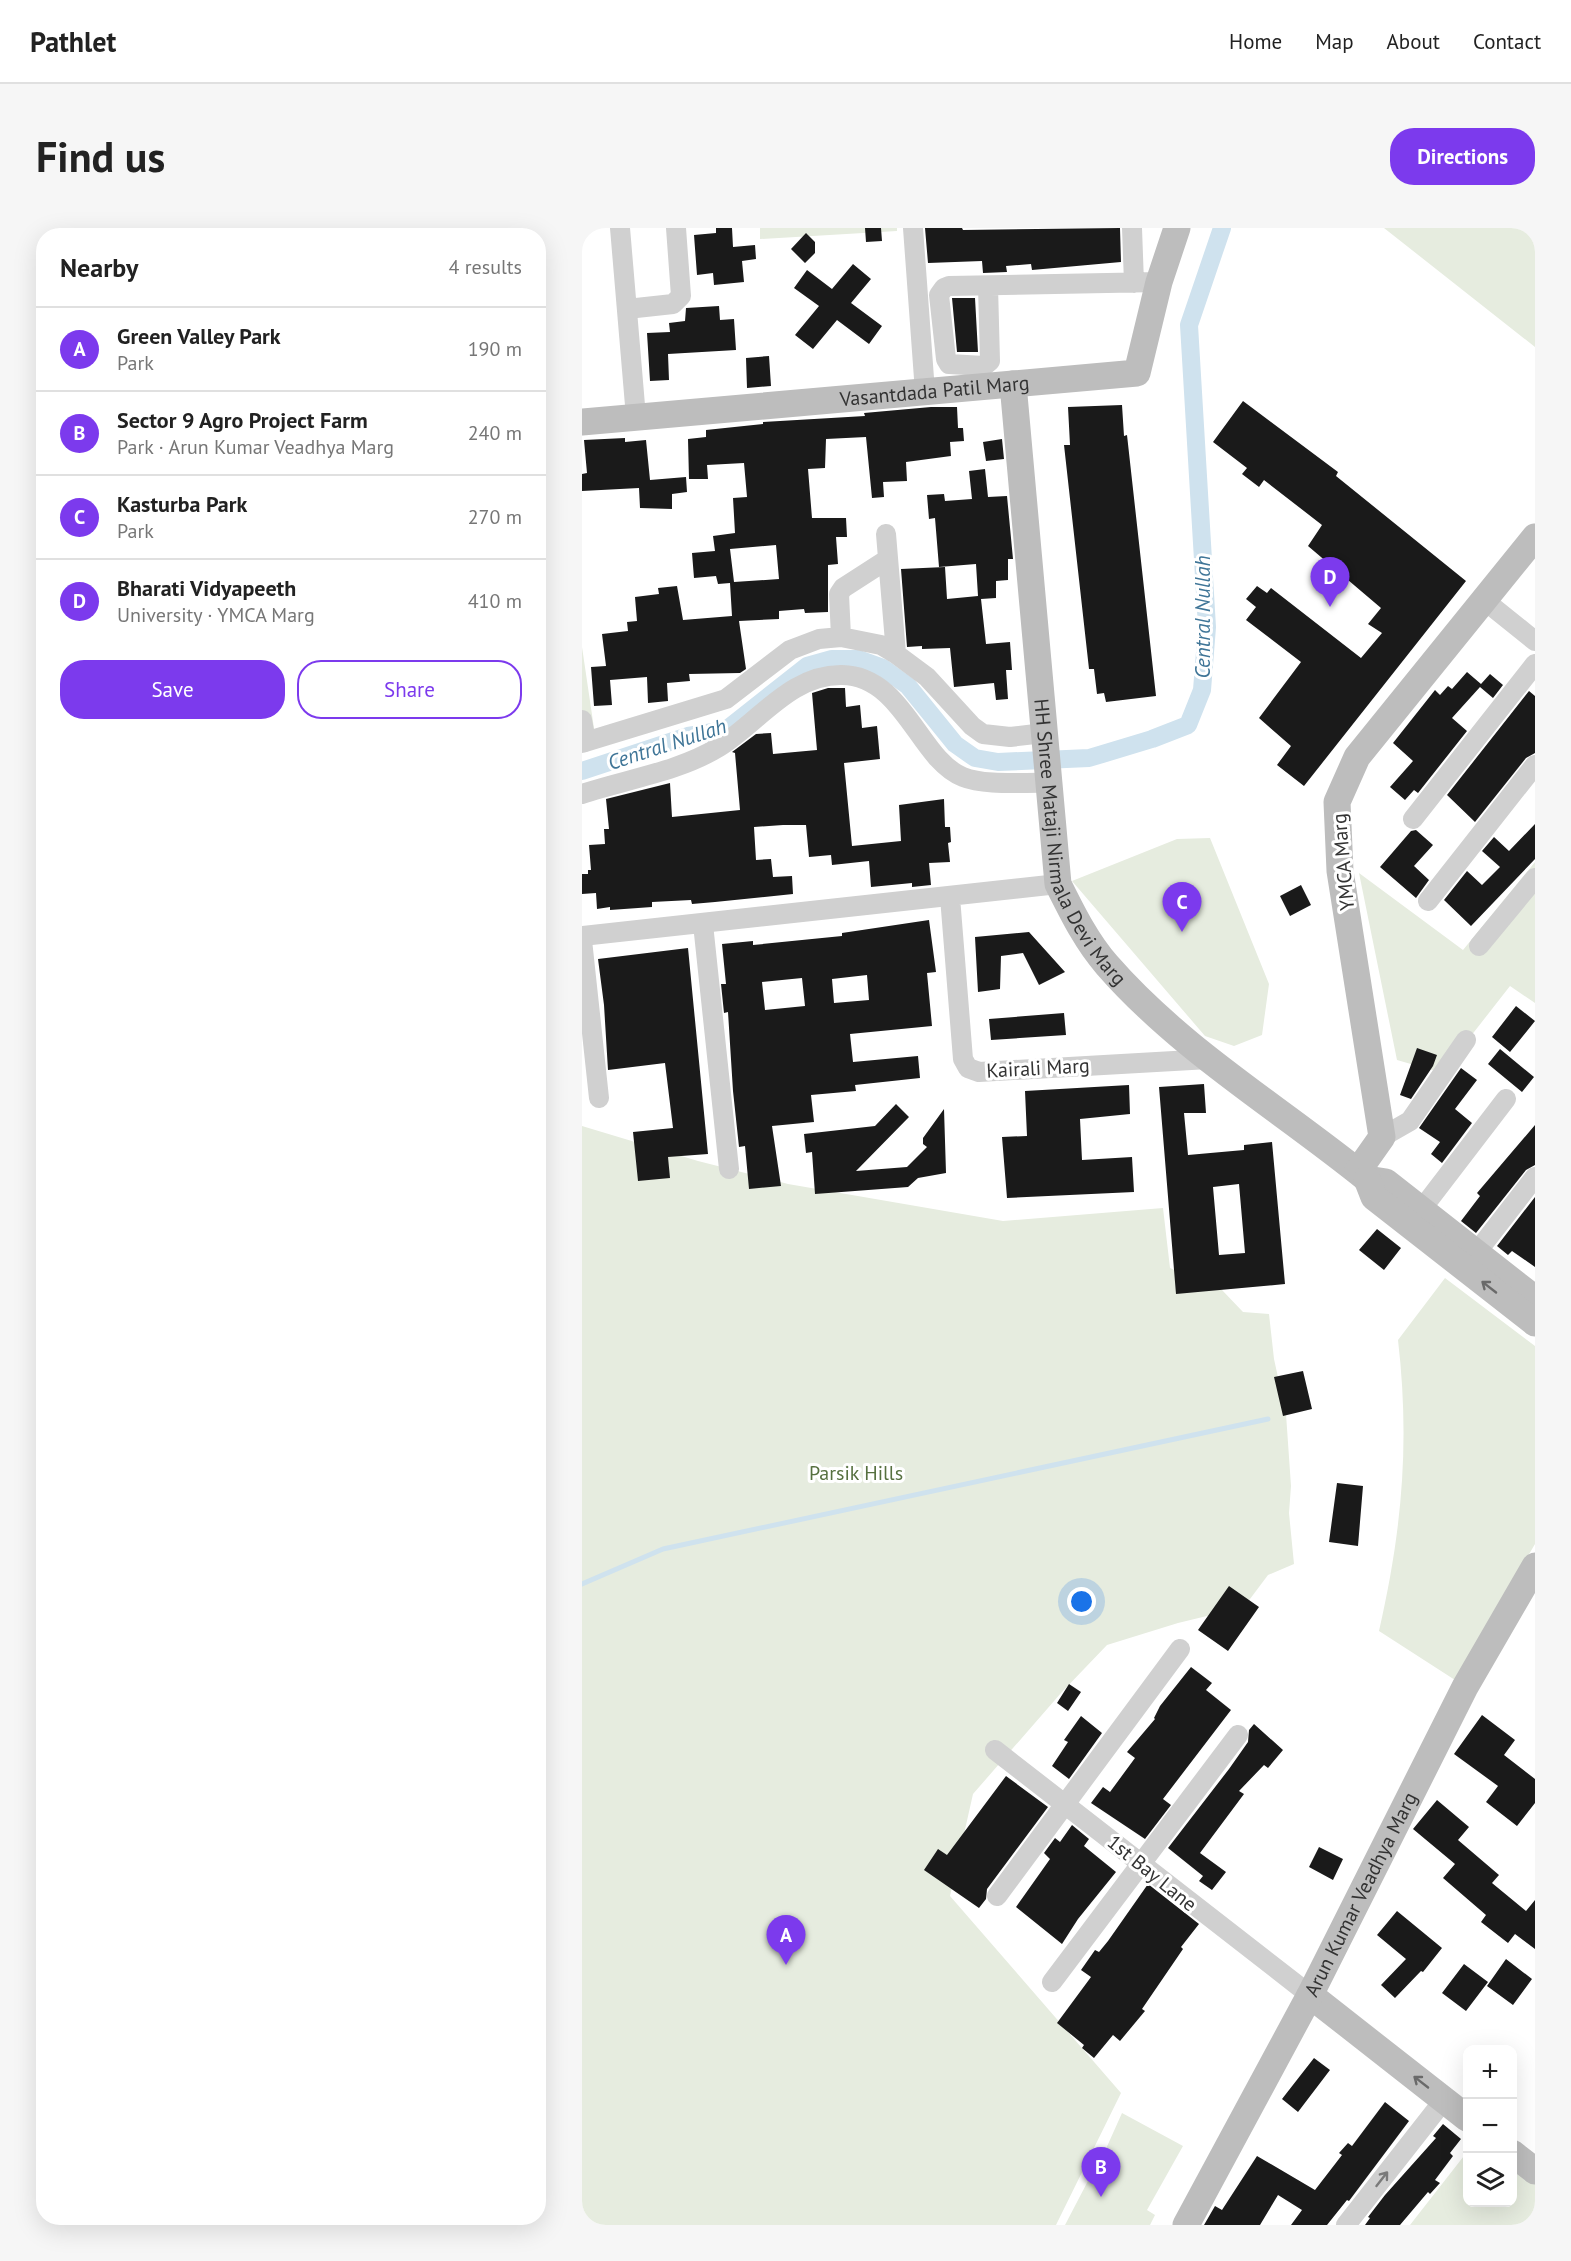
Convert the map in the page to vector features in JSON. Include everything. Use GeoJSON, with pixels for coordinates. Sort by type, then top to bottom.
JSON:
{"type":"FeatureCollection","features":[{"type":"Feature","properties":{"kind":"main road","name":"Vasantdada Patil Marg"},"geometry":{"type":"LineString","coordinates":[[582,422],[1137,373],[1146,282],[1178,228]]}},
{"type":"Feature","properties":{"kind":"main road","name":"HH Shree Mataji Nirmala Devi Marg"},"geometry":{"type":"LineString","coordinates":[[1013,384],[1058,884],[1081,929],[1106,964],[1141,1001],[1209,1059],[1363,1175],[1386,1182],[1476,1253],[1532,1290]]}},
{"type":"Feature","properties":{"kind":"main road","name":"YMCA Marg"},"geometry":{"type":"LineString","coordinates":[[1383,1137],[1340,872],[1337,802],[1345,778],[1357,757],[1535,537]]}},
{"type":"Feature","properties":{"kind":"main road"},"geometry":{"type":"LineString","coordinates":[[1363,1175],[1383,1137]]}},
{"type":"Feature","properties":{"kind":"main road","name":"HH Shree Mataji Nirmala Devi Marg"},"geometry":{"type":"LineString","coordinates":[[1363,1175],[1374,1197],[1535,1323]]}},
{"type":"Feature","properties":{"kind":"main road","name":"Arun Kumar Veadhya Marg"},"geometry":{"type":"LineString","coordinates":[[1186,2225],[1310,1995],[1465,1687],[1535,1566]]}},
{"type":"Feature","properties":{"kind":"main road"},"geometry":{"type":"LineString","coordinates":[[1310,1995],[1463,2115]]}},
{"type":"Feature","properties":{"kind":"main road"},"geometry":{"type":"LineString","coordinates":[[1517,2157],[1535,2171]]}},
{"type":"Feature","properties":{"kind":"street"},"geometry":{"type":"LineString","coordinates":[[620,228],[636,417]]}},
{"type":"Feature","properties":{"kind":"street"},"geometry":{"type":"LineString","coordinates":[[627,309],[673,304],[681,296],[675,228]]}},
{"type":"Feature","properties":{"kind":"street"},"geometry":{"type":"LineString","coordinates":[[913,228],[925,392]]}},
{"type":"Feature","properties":{"kind":"street"},"geometry":{"type":"LineString","coordinates":[[988,286],[1146,282],[1132,228]]}},
{"type":"Feature","properties":{"kind":"street"},"geometry":{"type":"LineString","coordinates":[[886,534],[896,654]]}},
{"type":"Feature","properties":{"kind":"street"},"geometry":{"type":"LineString","coordinates":[[841,637],[839,594],[843,588],[888,559]]}},
{"type":"Feature","properties":{"kind":"street"},"geometry":{"type":"LineString","coordinates":[[1484,600],[1535,641]]}},
{"type":"Feature","properties":{"kind":"street"},"geometry":{"type":"LineString","coordinates":[[582,720],[584,742],[726,699],[790,650],[819,639],[841,637],[881,645],[896,654],[927,677],[972,726],[983,734],[1003,737],[1045,737]]}},
{"type":"Feature","properties":{"kind":"street"},"geometry":{"type":"LineString","coordinates":[[1413,819],[1535,664]]}},
{"type":"Feature","properties":{"kind":"street"},"geometry":{"type":"LineString","coordinates":[[582,794],[662,771],[719,747],[802,683],[822,676],[844,675],[864,679],[894,700],[942,763],[963,777],[1048,779]]}},
{"type":"Feature","properties":{"kind":"street"},"geometry":{"type":"LineString","coordinates":[[1428,901],[1535,765]]}},
{"type":"Feature","properties":{"kind":"street"},"geometry":{"type":"LineString","coordinates":[[1479,946],[1535,878]]}},
{"type":"Feature","properties":{"kind":"street"},"geometry":{"type":"LineString","coordinates":[[599,1098],[582,938],[1058,884]]}},
{"type":"Feature","properties":{"kind":"street","name":"Kairali Marg"},"geometry":{"type":"LineString","coordinates":[[950,897],[963,1059],[969,1068],[979,1072],[1209,1059]]}},
{"type":"Feature","properties":{"kind":"street"},"geometry":{"type":"LineString","coordinates":[[703,924],[729,1168]]}},
{"type":"Feature","properties":{"kind":"street"},"geometry":{"type":"LineString","coordinates":[[1383,1137],[1410,1121],[1466,1040]]}},
{"type":"Feature","properties":{"kind":"street"},"geometry":{"type":"LineString","coordinates":[[1421,1210],[1506,1099]]}},
{"type":"Feature","properties":{"kind":"street"},"geometry":{"type":"LineString","coordinates":[[1476,1253],[1535,1177]]}},
{"type":"Feature","properties":{"kind":"street"},"geometry":{"type":"LineString","coordinates":[[997,1896],[1180,1649]]}},
{"type":"Feature","properties":{"kind":"street"},"geometry":{"type":"LineString","coordinates":[[1052,1982],[1238,1735]]}},
{"type":"Feature","properties":{"kind":"street","name":"1st Bay Lane"},"geometry":{"type":"LineString","coordinates":[[995,1750],[1310,1995]]}},
{"type":"Feature","properties":{"kind":"street"},"geometry":{"type":"LineString","coordinates":[[1346,2225],[1444,2100]]}},
{"type":"Feature","properties":{"kind":"green space"},"geometry":{"type":"Polygon","coordinates":[[[760,228],[897,228],[897,231],[760,239],[760,228]]]}},
{"type":"Feature","properties":{"kind":"green space"},"geometry":{"type":"Polygon","coordinates":[[[1384,228],[1535,228],[1535,347],[1384,228]]]}},
{"type":"Feature","properties":{"kind":"green space"},"geometry":{"type":"Polygon","coordinates":[[[582,647],[595,735],[582,737],[582,647]]]}},
{"type":"Feature","properties":{"kind":"green space"},"geometry":{"type":"Polygon","coordinates":[[[1210,838],[1269,984],[1262,1035],[1234,1046],[1205,1036],[1072,881],[1177,839],[1210,838]]]}},
{"type":"Feature","properties":{"kind":"green space"},"geometry":{"type":"Polygon","coordinates":[[[1535,862],[1535,1003],[1510,986],[1442,1073],[1397,1060],[1359,873],[1463,950],[1535,862]]]}},
{"type":"Feature","properties":{"kind":"green space","name":"Parsik Hills"},"geometry":{"type":"Polygon","coordinates":[[[582,1126],[698,1161],[788,1184],[1003,1221],[1163,1208],[1170,1268],[1222,1290],[1243,1312],[1269,1314],[1274,1359],[1286,1414],[1291,1486],[1289,1513],[1294,1564],[1268,1575],[1244,1607],[1178,1623],[1107,1645],[1061,1693],[973,1794],[950,1896],[1121,2093],[1056,2225],[582,2225],[582,1126]]]}},
{"type":"Feature","properties":{"kind":"green space"},"geometry":{"type":"Polygon","coordinates":[[[1445,1278],[1535,1346],[1535,1544],[1455,1680],[1379,1631],[1393,1557],[1402,1486],[1402,1378],[1398,1340],[1445,1278]]]}},
{"type":"Feature","properties":{"kind":"green space"},"geometry":{"type":"Polygon","coordinates":[[[1122,2113],[1183,2146],[1147,2210],[1155,2215],[1150,2225],[1065,2225],[1089,2179],[1092,2180],[1122,2113]]]}},
{"type":"Feature","properties":{"kind":"green space"},"geometry":{"type":"Polygon","coordinates":[[[1463,2157],[1463,2207],[1517,2207],[1517,2169],[1535,2184],[1535,2225],[1410,2225],[1463,2157]]]}},
{"type":"Feature","properties":{"kind":"building"},"geometry":{"type":"Polygon","coordinates":[[[716,228],[732,228],[733,247],[755,245],[756,259],[742,261],[744,282],[714,285],[713,273],[697,275],[694,235],[716,233],[716,228]]]}},
{"type":"Feature","properties":{"kind":"building"},"geometry":{"type":"Polygon","coordinates":[[[865,228],[881,228],[882,241],[866,242],[865,228]]]}},
{"type":"Feature","properties":{"kind":"building"},"geometry":{"type":"Polygon","coordinates":[[[925,228],[962,228],[963,230],[1120,228],[1121,262],[1032,270],[1031,264],[1006,266],[1007,272],[983,273],[982,261],[928,263],[925,228]]]}},
{"type":"Feature","properties":{"kind":"building"},"geometry":{"type":"Polygon","coordinates":[[[806,233],[815,242],[815,253],[805,263],[791,249],[806,233]]]}},
{"type":"Feature","properties":{"kind":"building"},"geometry":{"type":"Polygon","coordinates":[[[853,264],[871,279],[851,303],[882,326],[869,344],[837,320],[813,349],[795,335],[819,306],[794,288],[807,270],[832,289],[853,264]]]}},
{"type":"Feature","properties":{"kind":"building"},"geometry":{"type":"Polygon","coordinates":[[[952,298],[975,298],[978,352],[957,352],[952,298]]]}},
{"type":"Feature","properties":{"kind":"building"},"geometry":{"type":"Polygon","coordinates":[[[719,306],[720,320],[734,319],[736,350],[668,354],[669,380],[650,381],[647,333],[670,332],[669,323],[685,321],[686,308],[719,306]]]}},
{"type":"Feature","properties":{"kind":"building"},"geometry":{"type":"Polygon","coordinates":[[[769,356],[771,386],[747,388],[746,358],[769,356]]]}},
{"type":"Feature","properties":{"kind":"building"},"geometry":{"type":"Polygon","coordinates":[[[1243,401],[1338,472],[1336,476],[1466,581],[1304,786],[1277,765],[1291,746],[1259,718],[1301,662],[1246,620],[1256,607],[1246,599],[1257,586],[1267,593],[1271,588],[1361,658],[1382,633],[1368,624],[1381,608],[1308,546],[1322,525],[1264,480],[1259,487],[1242,474],[1247,468],[1213,442],[1243,401]]]}},
{"type":"Feature","properties":{"kind":"building"},"geometry":{"type":"Polygon","coordinates":[[[1122,405],[1156,696],[1106,702],[1104,693],[1097,694],[1094,669],[1089,669],[1064,445],[1070,445],[1068,407],[1122,405]]]}},
{"type":"Feature","properties":{"kind":"building"},"geometry":{"type":"Polygon","coordinates":[[[957,407],[958,428],[963,428],[964,441],[950,442],[951,456],[906,462],[907,481],[883,482],[884,497],[872,498],[866,437],[826,439],[825,468],[808,469],[812,518],[846,518],[847,537],[836,537],[838,564],[828,565],[828,612],[805,613],[804,609],[779,611],[779,619],[739,621],[746,669],[740,673],[689,674],[690,681],[667,683],[668,701],[648,703],[647,677],[610,680],[612,705],[594,706],[591,667],[606,666],[602,634],[628,631],[627,622],[637,621],[635,597],[659,594],[658,588],[677,586],[683,620],[732,616],[730,583],[718,584],[716,576],[694,578],[692,553],[715,551],[713,536],[735,533],[733,498],[747,497],[744,463],[707,465],[708,479],[689,479],[688,439],[706,437],[706,430],[763,424],[763,422],[865,416],[864,413],[957,407]],[[776,545],[730,549],[734,582],[779,579],[776,545]]]}},
{"type":"Feature","properties":{"kind":"building"},"geometry":{"type":"Polygon","coordinates":[[[625,438],[625,442],[646,440],[650,480],[686,477],[687,492],[672,494],[672,509],[640,508],[639,488],[582,491],[582,474],[587,473],[584,440],[625,438]]]}},
{"type":"Feature","properties":{"kind":"building"},"geometry":{"type":"Polygon","coordinates":[[[1002,439],[1004,459],[986,461],[983,442],[1002,439]]]}},
{"type":"Feature","properties":{"kind":"building"},"geometry":{"type":"Polygon","coordinates":[[[985,469],[988,497],[1007,496],[1013,559],[1008,559],[1008,580],[996,581],[996,598],[981,599],[986,644],[1010,642],[1012,670],[1006,670],[1008,699],[996,700],[994,683],[954,687],[950,648],[907,647],[901,569],[945,567],[947,599],[978,596],[976,564],[939,567],[935,518],[929,519],[927,495],[944,494],[945,501],[972,499],[969,471],[985,469]]]}},
{"type":"Feature","properties":{"kind":"building"},"geometry":{"type":"Polygon","coordinates":[[[1467,672],[1481,684],[1490,674],[1503,685],[1493,698],[1480,687],[1452,718],[1467,731],[1418,793],[1414,790],[1405,800],[1390,787],[1413,761],[1393,743],[1435,690],[1440,695],[1448,686],[1452,689],[1467,672]]]}},
{"type":"Feature","properties":{"kind":"building"},"geometry":{"type":"Polygon","coordinates":[[[828,688],[845,688],[846,707],[860,705],[862,728],[877,726],[880,759],[844,763],[852,846],[901,841],[899,805],[944,799],[945,827],[950,827],[951,842],[948,843],[950,862],[929,863],[931,885],[912,887],[912,883],[871,887],[869,861],[832,865],[831,855],[809,857],[806,825],[783,825],[754,827],[756,860],[771,859],[773,877],[792,876],[793,894],[692,904],[691,900],[652,902],[652,907],[610,910],[610,907],[597,909],[596,893],[582,894],[582,874],[588,874],[588,870],[591,870],[589,845],[605,844],[604,829],[609,829],[606,799],[670,783],[672,817],[740,810],[735,753],[732,752],[756,734],[771,733],[773,754],[817,750],[812,693],[828,688]]]}},
{"type":"Feature","properties":{"kind":"building"},"geometry":{"type":"Polygon","coordinates":[[[1529,691],[1535,696],[1535,753],[1526,758],[1475,822],[1447,795],[1529,691]]]}},
{"type":"Feature","properties":{"kind":"building"},"geometry":{"type":"Polygon","coordinates":[[[1535,824],[1535,859],[1471,926],[1444,900],[1467,871],[1482,885],[1500,867],[1482,851],[1494,837],[1509,851],[1535,824]]]}},
{"type":"Feature","properties":{"kind":"building"},"geometry":{"type":"Polygon","coordinates":[[[1416,830],[1433,845],[1414,866],[1429,880],[1416,898],[1380,867],[1411,831],[1416,830]]]}},
{"type":"Feature","properties":{"kind":"building"},"geometry":{"type":"Polygon","coordinates":[[[1301,885],[1311,905],[1290,916],[1280,896],[1301,885]]]}},
{"type":"Feature","properties":{"kind":"building"},"geometry":{"type":"Polygon","coordinates":[[[929,920],[936,972],[927,973],[932,1026],[850,1034],[853,1062],[918,1056],[920,1078],[855,1085],[856,1091],[811,1095],[814,1122],[772,1126],[781,1186],[749,1189],[745,1146],[739,1147],[728,1012],[724,1013],[721,984],[726,984],[722,944],[753,941],[753,945],[842,936],[842,933],[929,920]],[[867,975],[832,979],[834,1003],[869,1000],[867,975]],[[802,978],[762,982],[765,1010],[805,1006],[802,978]]]}},
{"type":"Feature","properties":{"kind":"building"},"geometry":{"type":"Polygon","coordinates":[[[1029,932],[1065,972],[1039,985],[1023,953],[1001,956],[1000,989],[978,992],[975,937],[1029,932]]]}},
{"type":"Feature","properties":{"kind":"building"},"geometry":{"type":"Polygon","coordinates":[[[688,948],[708,1154],[668,1157],[670,1178],[638,1181],[633,1132],[673,1128],[665,1063],[608,1070],[604,1005],[598,959],[688,948]]]}},
{"type":"Feature","properties":{"kind":"building"},"geometry":{"type":"Polygon","coordinates":[[[1516,1006],[1535,1021],[1510,1052],[1492,1037],[1516,1006]]]}},
{"type":"Feature","properties":{"kind":"building"},"geometry":{"type":"Polygon","coordinates":[[[1064,1013],[1066,1035],[991,1040],[989,1019],[1064,1013]]]}},
{"type":"Feature","properties":{"kind":"building"},"geometry":{"type":"Polygon","coordinates":[[[1417,1048],[1437,1055],[1433,1066],[1411,1099],[1400,1095],[1417,1048]]]}},
{"type":"Feature","properties":{"kind":"building"},"geometry":{"type":"Polygon","coordinates":[[[1500,1049],[1534,1077],[1522,1092],[1488,1064],[1500,1049]]]}},
{"type":"Feature","properties":{"kind":"building"},"geometry":{"type":"Polygon","coordinates":[[[1461,1068],[1477,1080],[1455,1109],[1472,1123],[1442,1163],[1431,1154],[1440,1142],[1419,1128],[1461,1068]]]}},
{"type":"Feature","properties":{"kind":"building"},"geometry":{"type":"Polygon","coordinates":[[[1204,1084],[1206,1113],[1184,1113],[1188,1155],[1244,1150],[1244,1145],[1272,1142],[1285,1284],[1176,1294],[1159,1087],[1204,1084]],[[1239,1184],[1213,1187],[1219,1255],[1245,1253],[1239,1184]]]}},
{"type":"Feature","properties":{"kind":"building"},"geometry":{"type":"Polygon","coordinates":[[[1129,1085],[1130,1114],[1080,1119],[1082,1160],[1132,1157],[1134,1192],[1007,1198],[1002,1137],[1027,1136],[1025,1091],[1129,1085]]]}},
{"type":"Feature","properties":{"kind":"building"},"geometry":{"type":"Polygon","coordinates":[[[896,1104],[909,1117],[856,1171],[907,1167],[927,1147],[923,1144],[923,1138],[944,1109],[946,1173],[918,1178],[908,1187],[815,1194],[812,1152],[806,1153],[804,1134],[875,1126],[896,1104]]]}},
{"type":"Feature","properties":{"kind":"building"},"geometry":{"type":"Polygon","coordinates":[[[1535,1125],[1535,1165],[1526,1170],[1476,1233],[1461,1221],[1480,1196],[1477,1193],[1535,1125]]]}},
{"type":"Feature","properties":{"kind":"building"},"geometry":{"type":"Polygon","coordinates":[[[1535,1197],[1535,1267],[1512,1251],[1508,1255],[1497,1246],[1535,1197]]]}},
{"type":"Feature","properties":{"kind":"building"},"geometry":{"type":"Polygon","coordinates":[[[1377,1229],[1401,1248],[1384,1270],[1359,1250],[1377,1229]]]}},
{"type":"Feature","properties":{"kind":"building"},"geometry":{"type":"Polygon","coordinates":[[[1303,1371],[1312,1409],[1283,1416],[1274,1377],[1303,1371]]]}},
{"type":"Feature","properties":{"kind":"building"},"geometry":{"type":"Polygon","coordinates":[[[1337,1483],[1363,1486],[1358,1546],[1329,1542],[1337,1483]]]}},
{"type":"Feature","properties":{"kind":"building"},"geometry":{"type":"Polygon","coordinates":[[[1229,1586],[1259,1607],[1228,1651],[1198,1630],[1229,1586]]]}},
{"type":"Feature","properties":{"kind":"building"},"geometry":{"type":"Polygon","coordinates":[[[1191,1667],[1212,1683],[1206,1690],[1231,1710],[1163,1799],[1171,1805],[1145,1839],[1091,1803],[1103,1787],[1110,1792],[1135,1758],[1127,1752],[1155,1719],[1160,1706],[1191,1667]]]}},
{"type":"Feature","properties":{"kind":"building"},"geometry":{"type":"Polygon","coordinates":[[[1069,1684],[1081,1692],[1068,1711],[1057,1703],[1069,1684]]]}},
{"type":"Feature","properties":{"kind":"building"},"geometry":{"type":"Polygon","coordinates":[[[1482,1715],[1515,1740],[1504,1755],[1535,1779],[1535,1803],[1517,1826],[1486,1802],[1498,1786],[1454,1754],[1482,1715]]]}},
{"type":"Feature","properties":{"kind":"building"},"geometry":{"type":"Polygon","coordinates":[[[1081,1716],[1102,1733],[1069,1779],[1052,1766],[1068,1742],[1064,1740],[1081,1716]]]}},
{"type":"Feature","properties":{"kind":"building"},"geometry":{"type":"Polygon","coordinates":[[[1254,1724],[1283,1750],[1268,1768],[1264,1765],[1239,1791],[1244,1794],[1200,1853],[1226,1872],[1212,1890],[1199,1881],[1203,1876],[1168,1848],[1248,1742],[1249,1730],[1254,1724]]]}},
{"type":"Feature","properties":{"kind":"building"},"geometry":{"type":"Polygon","coordinates":[[[1006,1776],[1048,1807],[987,1889],[986,1899],[979,1908],[924,1870],[938,1849],[947,1855],[1006,1776]]]}},
{"type":"Feature","properties":{"kind":"building"},"geometry":{"type":"Polygon","coordinates":[[[1437,1800],[1469,1827],[1458,1840],[1499,1875],[1492,1883],[1526,1911],[1535,1900],[1535,1949],[1515,1934],[1508,1943],[1481,1922],[1486,1915],[1443,1878],[1455,1864],[1413,1829],[1437,1800]]]}},
{"type":"Feature","properties":{"kind":"building"},"geometry":{"type":"Polygon","coordinates":[[[1072,1825],[1089,1839],[1084,1846],[1116,1872],[1078,1919],[1062,1944],[1016,1907],[1050,1859],[1044,1853],[1055,1838],[1060,1842],[1072,1825]]]}},
{"type":"Feature","properties":{"kind":"building"},"geometry":{"type":"Polygon","coordinates":[[[1319,1847],[1343,1859],[1333,1880],[1309,1867],[1319,1847]]]}},
{"type":"Feature","properties":{"kind":"building"},"geometry":{"type":"Polygon","coordinates":[[[1148,1884],[1199,1924],[1181,1947],[1183,1949],[1142,2009],[1145,2011],[1120,2041],[1113,2035],[1094,2058],[1082,2048],[1084,2045],[1057,2023],[1091,1977],[1081,1970],[1095,1950],[1099,1952],[1108,1941],[1148,1884]]]}},
{"type":"Feature","properties":{"kind":"building"},"geometry":{"type":"Polygon","coordinates":[[[1397,1911],[1442,1948],[1423,1972],[1421,1971],[1395,1998],[1381,1985],[1406,1959],[1377,1935],[1397,1911]]]}},
{"type":"Feature","properties":{"kind":"building"},"geometry":{"type":"Polygon","coordinates":[[[1506,1959],[1532,1979],[1513,2005],[1487,1986],[1506,1959]]]}},
{"type":"Feature","properties":{"kind":"building"},"geometry":{"type":"Polygon","coordinates":[[[1464,1964],[1488,1982],[1466,2011],[1442,1993],[1464,1964]]]}},
{"type":"Feature","properties":{"kind":"building"},"geometry":{"type":"Polygon","coordinates":[[[1314,2058],[1330,2070],[1298,2112],[1282,2099],[1314,2058]]]}},
{"type":"Feature","properties":{"kind":"building"},"geometry":{"type":"Polygon","coordinates":[[[1385,2102],[1409,2121],[1349,2201],[1347,2200],[1327,2225],[1291,2225],[1302,2210],[1278,2195],[1260,2225],[1204,2225],[1215,2206],[1222,2210],[1257,2156],[1315,2190],[1342,2155],[1339,2153],[1348,2143],[1352,2146],[1385,2102]]]}},
{"type":"Feature","properties":{"kind":"building"},"geometry":{"type":"Polygon","coordinates":[[[1443,2124],[1461,2139],[1450,2153],[1453,2156],[1435,2180],[1440,2183],[1430,2194],[1428,2192],[1400,2225],[1365,2225],[1370,2218],[1368,2217],[1385,2195],[1436,2138],[1433,2136],[1443,2124]]]}},
{"type":"Feature","properties":{"kind":"waterway","name":"Central Nullah"},"geometry":{"type":"LineString","coordinates":[[582,771],[688,736],[726,730],[807,666],[832,659],[858,659],[883,668],[908,686],[955,744],[975,758],[998,762],[1089,758],[1152,739],[1188,725],[1202,690],[1207,627],[1189,325],[1222,228]]}},
{"type":"Feature","properties":{"kind":"waterway"},"geometry":{"type":"LineString","coordinates":[[582,1584],[663,1549],[1268,1419]]}},
{"type":"Feature","properties":{"kind":"place","name":"Bharati Vidyapeeth"},"geometry":{"type":"Point","coordinates":[1330,607]}},
{"type":"Feature","properties":{"kind":"place","name":"Kasturba Park"},"geometry":{"type":"Point","coordinates":[1182,932]}},
{"type":"Feature","properties":{"kind":"place","name":"Green Valley Park"},"geometry":{"type":"Point","coordinates":[786,1965]}},
{"type":"Feature","properties":{"kind":"place","name":"Sector 9 Agro Project Farm"},"geometry":{"type":"Point","coordinates":[1101,2197]}}]}
